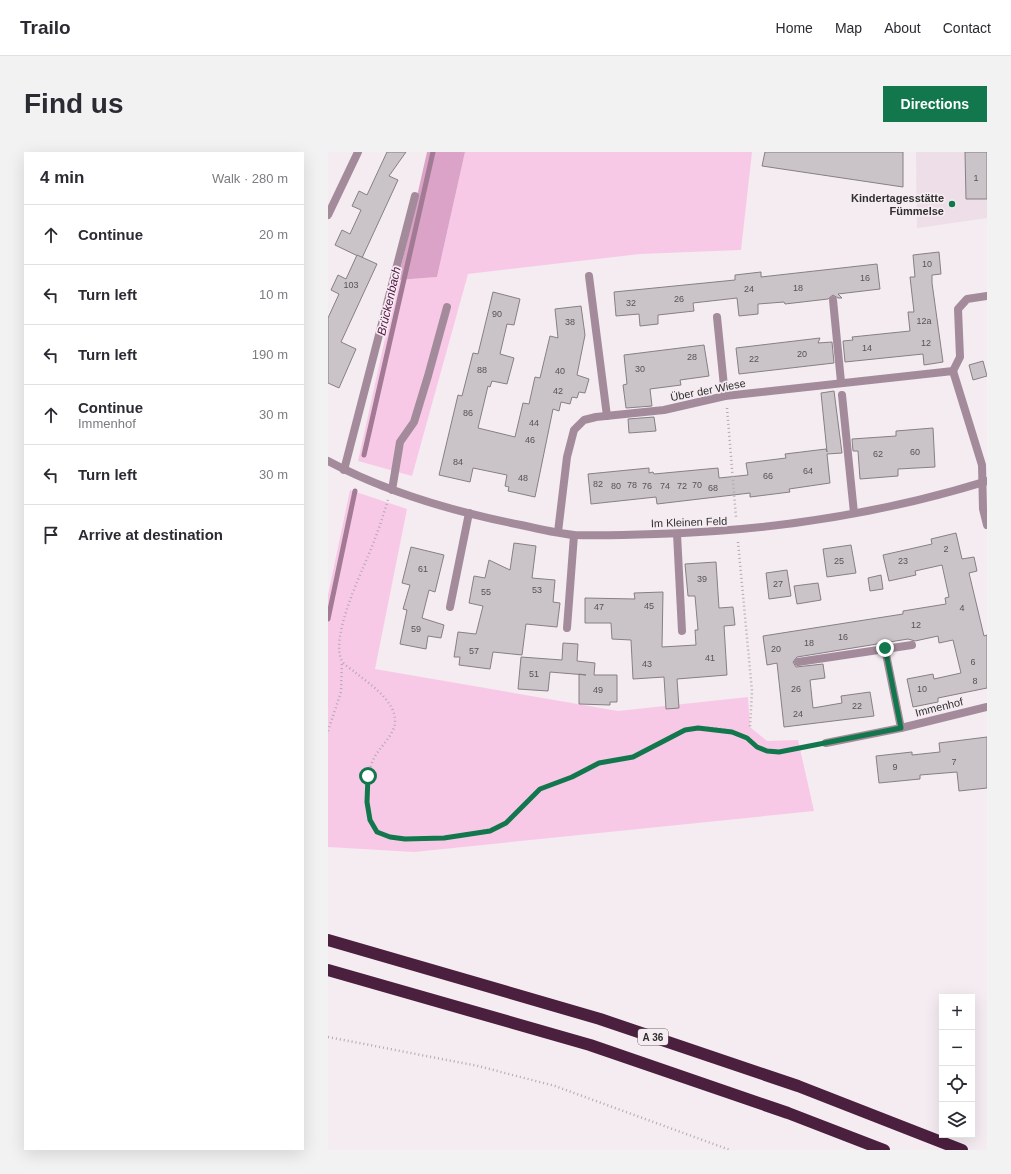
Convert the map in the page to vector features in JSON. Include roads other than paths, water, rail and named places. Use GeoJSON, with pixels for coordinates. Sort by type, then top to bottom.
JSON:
{"type":"FeatureCollection","features":[{"type":"Feature","properties":{"kind":"highway","name":"A 36"},"geometry":{"type":"LineString","coordinates":[[333,941],[600,1019],[798,1086],[962,1150]]}},
{"type":"Feature","properties":{"kind":"highway","name":"A 36"},"geometry":{"type":"LineString","coordinates":[[331,971],[590,1045],[788,1113],[884,1150]]}},
{"type":"Feature","properties":{"kind":"street"},"geometry":{"type":"LineString","coordinates":[[328,215],[358,152]]}},
{"type":"Feature","properties":{"kind":"street"},"geometry":{"type":"LineString","coordinates":[[344,470],[415,196]]}},
{"type":"Feature","properties":{"kind":"street"},"geometry":{"type":"LineString","coordinates":[[589,276],[607,416]]}},
{"type":"Feature","properties":{"kind":"street"},"geometry":{"type":"LineString","coordinates":[[987,296],[967,299],[958,309],[960,357],[953,372],[982,465],[984,482],[983,509],[987,525]]}},
{"type":"Feature","properties":{"kind":"street"},"geometry":{"type":"LineString","coordinates":[[833,300],[841,382]]}},
{"type":"Feature","properties":{"kind":"street"},"geometry":{"type":"LineString","coordinates":[[392,490],[400,442],[414,422],[446,307]]}},
{"type":"Feature","properties":{"kind":"street"},"geometry":{"type":"LineString","coordinates":[[717,317],[726,396]]}},
{"type":"Feature","properties":{"kind":"street","name":"Über der Wiese"},"geometry":{"type":"LineString","coordinates":[[558,532],[567,457],[574,430],[584,420],[664,410],[726,396],[841,382],[953,372]]}},
{"type":"Feature","properties":{"kind":"street"},"geometry":{"type":"LineString","coordinates":[[842,395],[854,513]]}},
{"type":"Feature","properties":{"kind":"street","name":"Im Kleinen Feld"},"geometry":{"type":"LineString","coordinates":[[328,461],[344,470],[392,490],[432,504],[574,535],[677,534],[737,531],[920,501],[984,482]]}},
{"type":"Feature","properties":{"kind":"street"},"geometry":{"type":"LineString","coordinates":[[450,607],[469,513]]}},
{"type":"Feature","properties":{"kind":"street"},"geometry":{"type":"LineString","coordinates":[[677,534],[682,631]]}},
{"type":"Feature","properties":{"kind":"street"},"geometry":{"type":"LineString","coordinates":[[566,628],[574,535]]}},
{"type":"Feature","properties":{"kind":"street"},"geometry":{"type":"LineString","coordinates":[[798,662],[912,645]]}},
{"type":"Feature","properties":{"kind":"street"},"geometry":{"type":"LineString","coordinates":[[885,648],[901,728]]}},
{"type":"Feature","properties":{"kind":"street","name":"Immenhof"},"geometry":{"type":"LineString","coordinates":[[826,743],[901,728],[987,707]]}},
{"type":"Feature","properties":{"kind":"waterway","name":"Brückenbach"},"geometry":{"type":"LineString","coordinates":[[364,455],[433,152]]}},
{"type":"Feature","properties":{"kind":"waterway","name":"Brückenbach"},"geometry":{"type":"LineString","coordinates":[[328,619],[355,491]]}},
{"type":"Feature","properties":{"kind":"place","name":"Kindertagesstätte Fümmelse"},"geometry":{"type":"Point","coordinates":[952,204]}}]}
